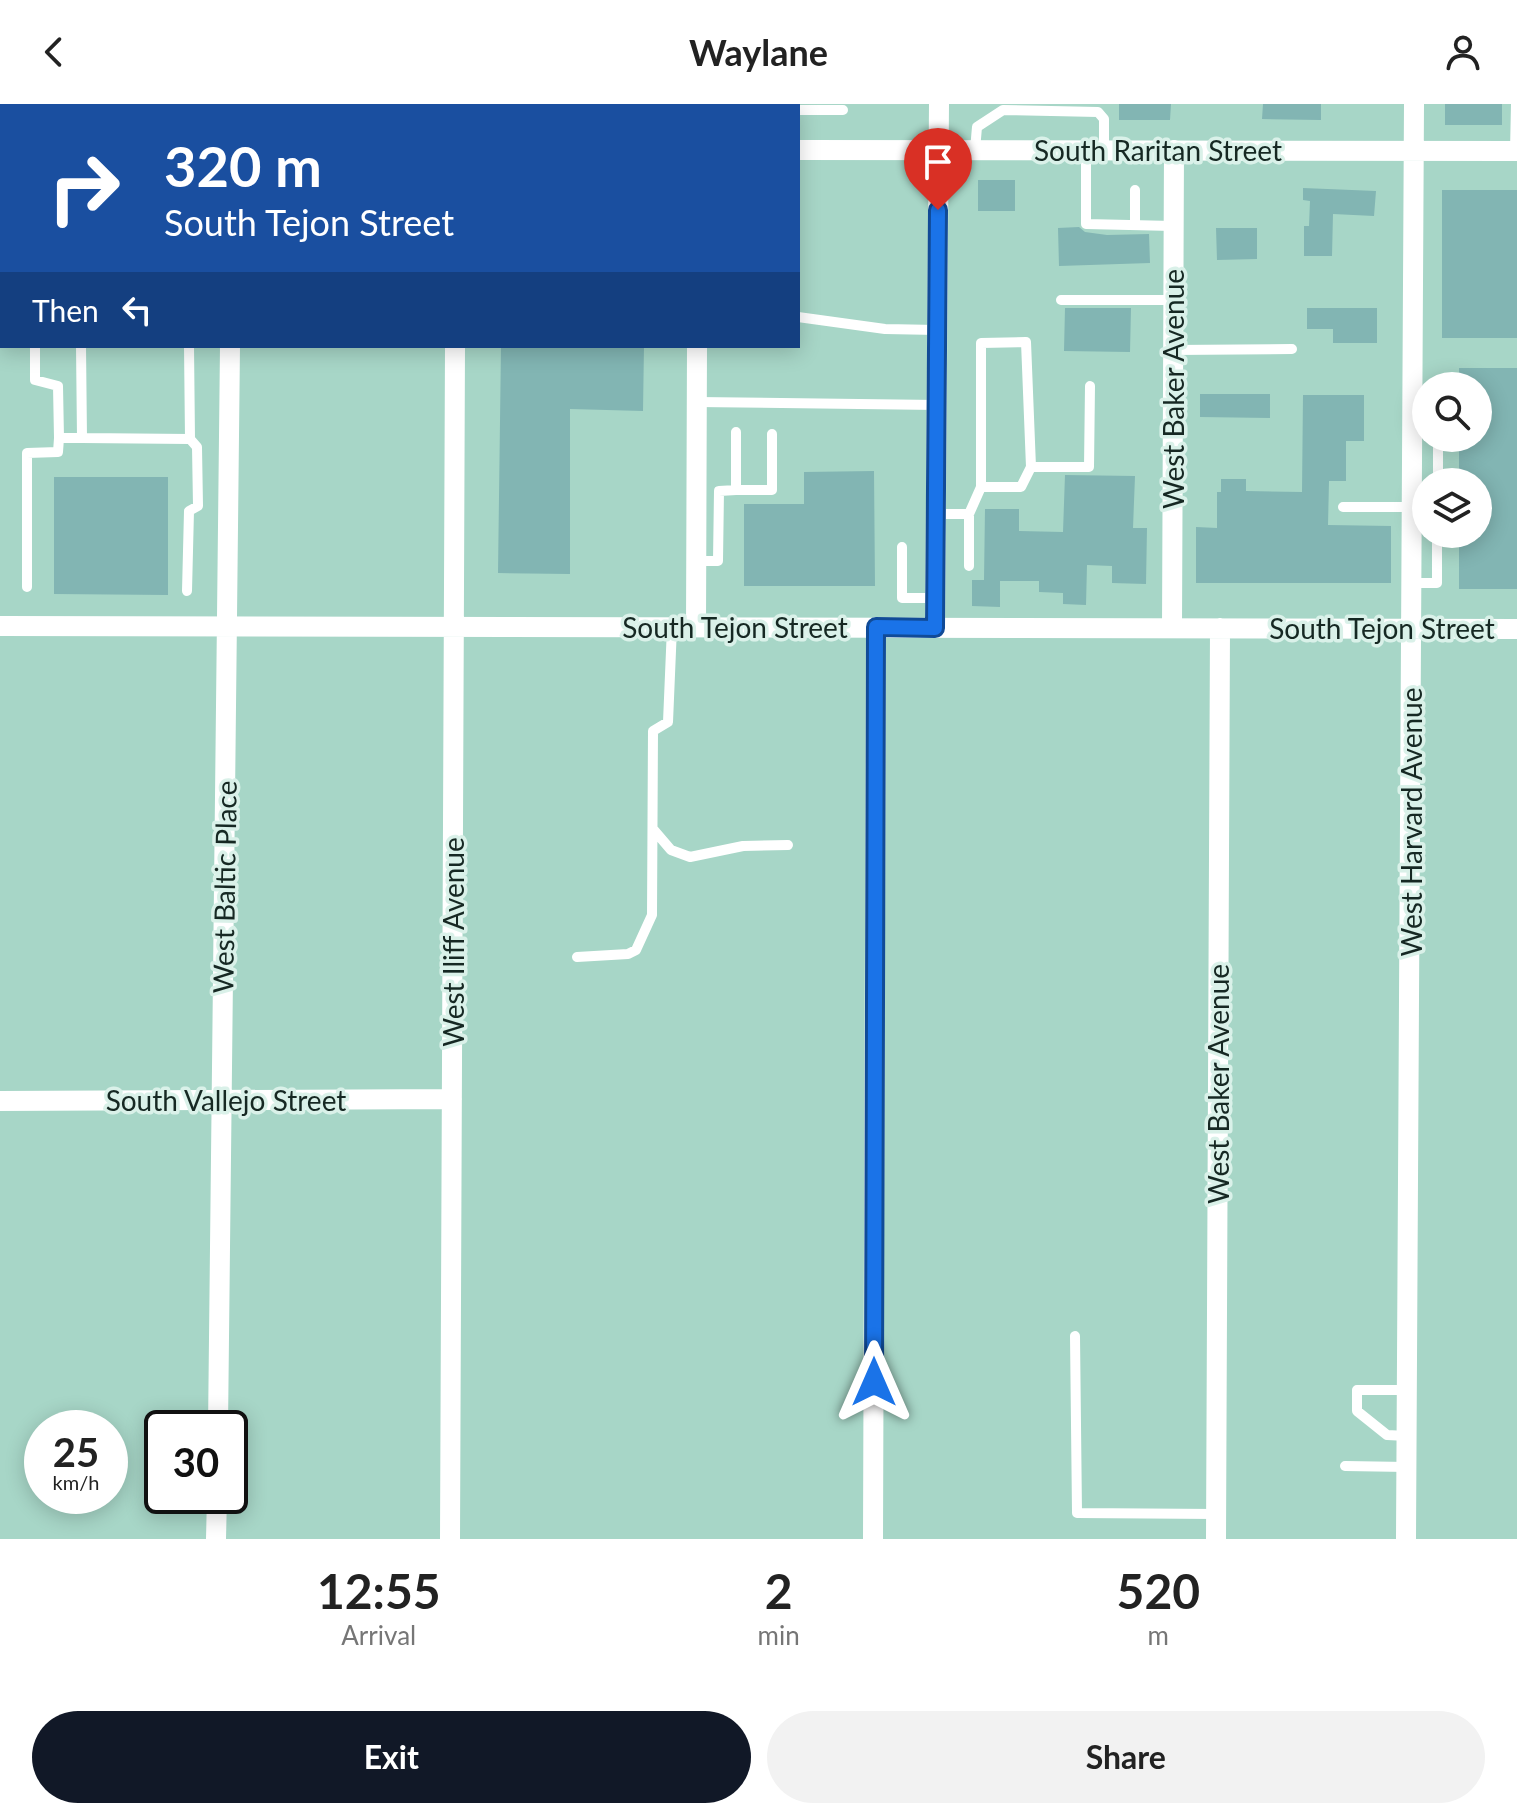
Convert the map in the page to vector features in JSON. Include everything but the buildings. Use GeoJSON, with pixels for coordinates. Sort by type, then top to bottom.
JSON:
{"type":"FeatureCollection","features":[{"type":"Feature","properties":{"kind":"street"},"geometry":{"type":"LineString","coordinates":[[935,628],[939,104]]}},
{"type":"Feature","properties":{"kind":"street","name":"West Harvard Avenue"},"geometry":{"type":"LineString","coordinates":[[1412,468],[1414,104]]}},
{"type":"Feature","properties":{"kind":"street","name":"South Raritan Street"},"geometry":{"type":"LineString","coordinates":[[800,150],[1516,151]]}},
{"type":"Feature","properties":{"kind":"street","name":"West Baker Avenue"},"geometry":{"type":"LineString","coordinates":[[1172,628],[1174,150]]}},
{"type":"Feature","properties":{"kind":"street","name":"West Baltic Place"},"geometry":{"type":"LineString","coordinates":[[218,1410],[230,348]]}},
{"type":"Feature","properties":{"kind":"street","name":"West Iliff Avenue"},"geometry":{"type":"LineString","coordinates":[[450,1539],[455,348]]}},
{"type":"Feature","properties":{"kind":"street"},"geometry":{"type":"LineString","coordinates":[[696,627],[697,348]]}},
{"type":"Feature","properties":{"kind":"street","name":"West Harvard Avenue"},"geometry":{"type":"LineString","coordinates":[[1406,1539],[1412,548]]}},
{"type":"Feature","properties":{"kind":"street","name":"South Tejon Street"},"geometry":{"type":"LineString","coordinates":[[0,626],[1517,629]]}},
{"type":"Feature","properties":{"kind":"street"},"geometry":{"type":"LineString","coordinates":[[873,1539],[876,627]]}},
{"type":"Feature","properties":{"kind":"street","name":"West Baker Avenue"},"geometry":{"type":"LineString","coordinates":[[1216,1539],[1220,628]]}},
{"type":"Feature","properties":{"kind":"street","name":"South Vallejo Street"},"geometry":{"type":"LineString","coordinates":[[0,1101],[452,1099]]}},
{"type":"Feature","properties":{"kind":"street"},"geometry":{"type":"LineString","coordinates":[[216,1539],[217,1514]]}},
{"type":"Feature","properties":{"kind":"lane"},"geometry":{"type":"LineString","coordinates":[[1516,104],[1516,151]]}},
{"type":"Feature","properties":{"kind":"lane"},"geometry":{"type":"LineString","coordinates":[[800,110],[843,110]]}},
{"type":"Feature","properties":{"kind":"lane"},"geometry":{"type":"LineString","coordinates":[[975,150],[977,127],[1003,110],[1098,112],[1104,119],[1095,150],[1086,224],[1173,226]]}},
{"type":"Feature","properties":{"kind":"lane"},"geometry":{"type":"LineString","coordinates":[[1135,190],[1135,223]]}},
{"type":"Feature","properties":{"kind":"lane"},"geometry":{"type":"LineString","coordinates":[[1061,300],[1173,300]]}},
{"type":"Feature","properties":{"kind":"lane"},"geometry":{"type":"LineString","coordinates":[[800,317],[885,329],[937,330]]}},
{"type":"Feature","properties":{"kind":"lane"},"geometry":{"type":"LineString","coordinates":[[969,566],[969,514],[981,487],[981,343],[1026,342],[1031,467],[1021,487],[981,487]]}},
{"type":"Feature","properties":{"kind":"lane"},"geometry":{"type":"LineString","coordinates":[[27,587],[27,453],[58,452],[59,438],[58,386],[35,380],[35,348]]}},
{"type":"Feature","properties":{"kind":"lane"},"geometry":{"type":"LineString","coordinates":[[81,348],[82,438]]}},
{"type":"Feature","properties":{"kind":"lane"},"geometry":{"type":"LineString","coordinates":[[187,591],[189,511],[198,506],[197,447],[190,439],[189,348]]}},
{"type":"Feature","properties":{"kind":"lane"},"geometry":{"type":"LineString","coordinates":[[1173,350],[1292,349]]}},
{"type":"Feature","properties":{"kind":"lane"},"geometry":{"type":"LineString","coordinates":[[1031,467],[1089,467],[1090,386]]}},
{"type":"Feature","properties":{"kind":"lane"},"geometry":{"type":"LineString","coordinates":[[697,402],[937,405]]}},
{"type":"Feature","properties":{"kind":"lane"},"geometry":{"type":"LineString","coordinates":[[736,432],[736,490]]}},
{"type":"Feature","properties":{"kind":"lane"},"geometry":{"type":"LineString","coordinates":[[696,491],[772,490],[772,434]]}},
{"type":"Feature","properties":{"kind":"lane"},"geometry":{"type":"LineString","coordinates":[[59,438],[190,439]]}},
{"type":"Feature","properties":{"kind":"lane"},"geometry":{"type":"LineString","coordinates":[[1438,452],[1438,468]]}},
{"type":"Feature","properties":{"kind":"lane"},"geometry":{"type":"LineString","coordinates":[[1412,460],[1438,460]]}},
{"type":"Feature","properties":{"kind":"lane"},"geometry":{"type":"LineString","coordinates":[[696,561],[718,561],[719,491]]}},
{"type":"Feature","properties":{"kind":"lane"},"geometry":{"type":"LineString","coordinates":[[1343,507],[1412,507]]}},
{"type":"Feature","properties":{"kind":"lane"},"geometry":{"type":"LineString","coordinates":[[936,514],[969,514]]}},
{"type":"Feature","properties":{"kind":"lane"},"geometry":{"type":"LineString","coordinates":[[902,547],[902,598],[935,598]]}},
{"type":"Feature","properties":{"kind":"lane"},"geometry":{"type":"LineString","coordinates":[[1412,583],[1437,583],[1437,548]]}},
{"type":"Feature","properties":{"kind":"lane"},"geometry":{"type":"LineString","coordinates":[[577,957],[628,954],[636,950],[652,915],[653,731],[668,722],[672,627]]}},
{"type":"Feature","properties":{"kind":"lane"},"geometry":{"type":"LineString","coordinates":[[653,829],[671,850],[690,857],[743,846],[788,845]]}},
{"type":"Feature","properties":{"kind":"lane"},"geometry":{"type":"LineString","coordinates":[[1075,1336],[1077,1513],[1216,1514]]}},
{"type":"Feature","properties":{"kind":"lane"},"geometry":{"type":"LineString","coordinates":[[1407,1390],[1357,1390],[1357,1411],[1376,1429],[1387,1435],[1407,1436]]}},
{"type":"Feature","properties":{"kind":"lane"},"geometry":{"type":"LineString","coordinates":[[1345,1466],[1407,1467]]}},
{"type":"Feature","properties":{"kind":"route"},"geometry":{"type":"LineString","coordinates":[[874,1382],[876,627],[935,628],[938,210]]}}]}
